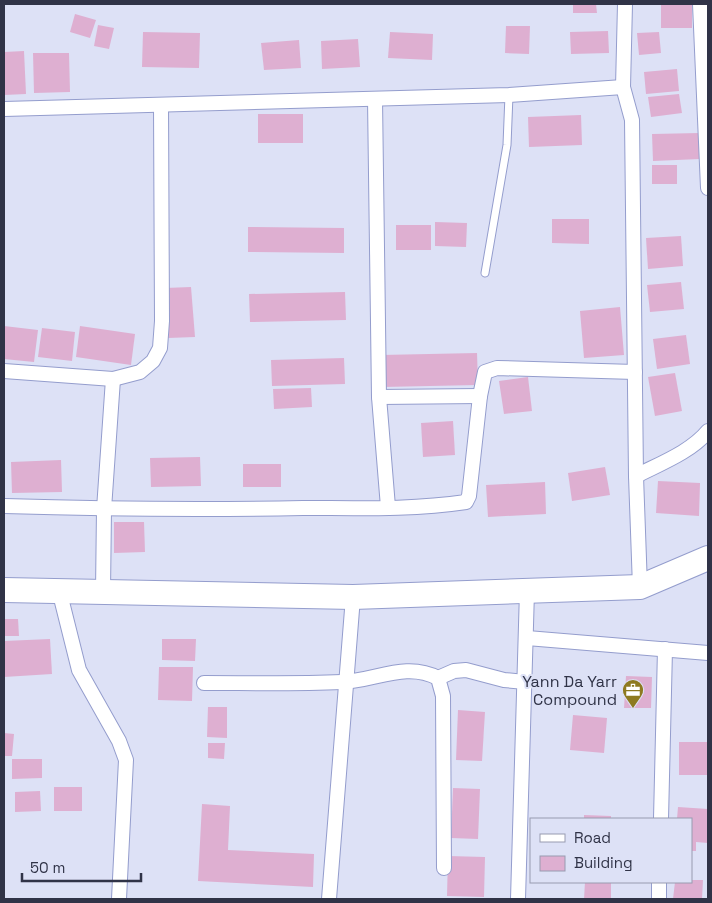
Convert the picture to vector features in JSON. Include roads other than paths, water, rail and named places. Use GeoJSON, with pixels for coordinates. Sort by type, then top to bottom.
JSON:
{"type":"FeatureCollection","features":[{"type":"Feature","properties":{"kind":"highway"},"geometry":{"type":"LineString","coordinates":[[4,590],[352,597],[640,587],[708,558]]}},
{"type":"Feature","properties":{"kind":"street"},"geometry":{"type":"LineString","coordinates":[[624,4],[623,87],[632,120],[636,476],[640,587]]}},
{"type":"Feature","properties":{"kind":"street"},"geometry":{"type":"LineString","coordinates":[[700,4],[708,188]]}},
{"type":"Feature","properties":{"kind":"street"},"geometry":{"type":"LineString","coordinates":[[4,109],[510,95],[623,87]]}},
{"type":"Feature","properties":{"kind":"street"},"geometry":{"type":"LineString","coordinates":[[375,98],[380,397],[388,507]]}},
{"type":"Feature","properties":{"kind":"street"},"geometry":{"type":"LineString","coordinates":[[4,371],[113,379],[140,372],[153,361],[160,348],[162,230],[160,105]]}},
{"type":"Feature","properties":{"kind":"street"},"geometry":{"type":"LineString","coordinates":[[4,506],[104,509],[388,507],[466,502],[469,496],[480,396],[485,372],[497,368],[635,372]]}},
{"type":"Feature","properties":{"kind":"street"},"geometry":{"type":"LineString","coordinates":[[103,591],[104,509],[113,379]]}},
{"type":"Feature","properties":{"kind":"street"},"geometry":{"type":"LineString","coordinates":[[380,397],[480,396]]}},
{"type":"Feature","properties":{"kind":"street"},"geometry":{"type":"LineString","coordinates":[[636,476],[668,459],[703,437],[708,431]]}},
{"type":"Feature","properties":{"kind":"street"},"geometry":{"type":"LineString","coordinates":[[59,590],[79,670],[120,741],[126,760],[119,899]]}},
{"type":"Feature","properties":{"kind":"street"},"geometry":{"type":"LineString","coordinates":[[518,899],[527,591]]}},
{"type":"Feature","properties":{"kind":"street"},"geometry":{"type":"LineString","coordinates":[[329,899],[344,682],[352,597]]}},
{"type":"Feature","properties":{"kind":"street"},"geometry":{"type":"LineString","coordinates":[[526,638],[708,653]]}},
{"type":"Feature","properties":{"kind":"street"},"geometry":{"type":"LineString","coordinates":[[661,818],[665,649]]}},
{"type":"Feature","properties":{"kind":"street"},"geometry":{"type":"LineString","coordinates":[[204,683],[344,682],[400,670],[426,671],[438,678],[443,696],[444,868]]}},
{"type":"Feature","properties":{"kind":"street"},"geometry":{"type":"LineString","coordinates":[[438,678],[466,670],[504,680],[525,682]]}},
{"type":"Feature","properties":{"kind":"street"},"geometry":{"type":"LineString","coordinates":[[658,899],[659,883]]}},
{"type":"Feature","properties":{"kind":"lane"},"geometry":{"type":"LineString","coordinates":[[485,273],[507,145],[510,95]]}},
{"type":"Feature","properties":{"kind":"place","name":"Yann Da Yarr Compound"},"geometry":{"type":"Point","coordinates":[633,709]}}]}
